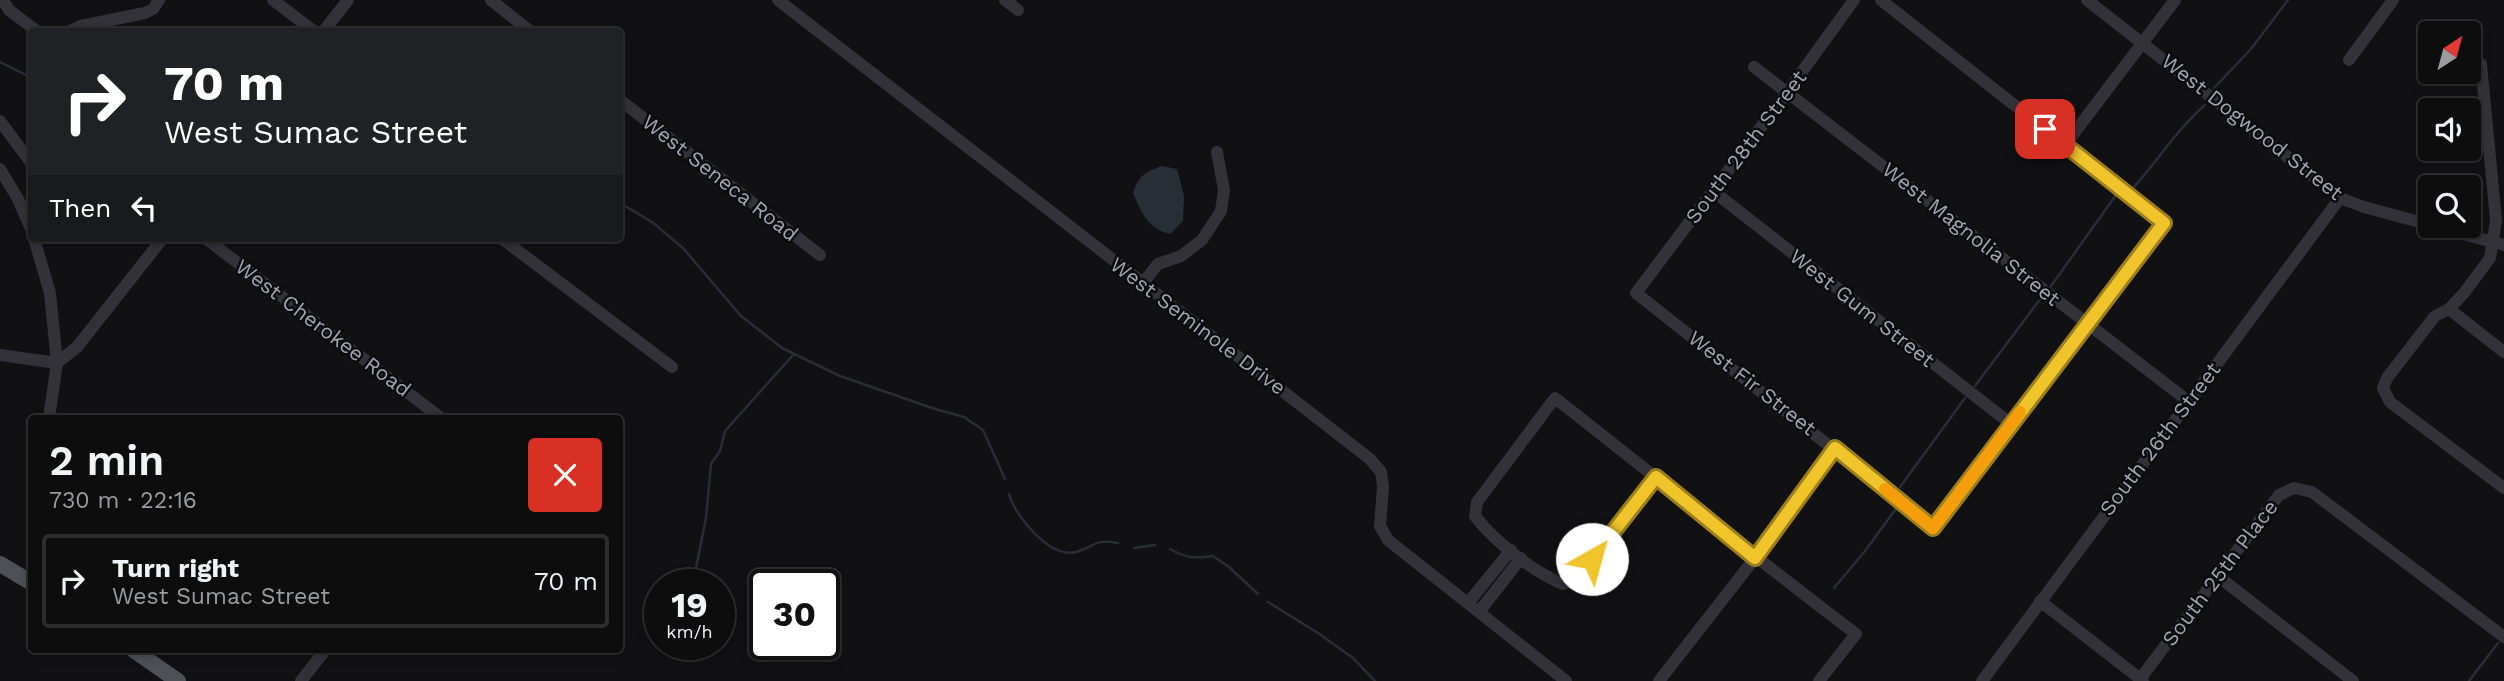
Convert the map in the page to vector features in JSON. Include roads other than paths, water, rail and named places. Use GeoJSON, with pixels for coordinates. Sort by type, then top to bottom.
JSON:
{"type":"FeatureCollection","features":[{"type":"Feature","properties":{"kind":"main road"},"geometry":{"type":"LineString","coordinates":[[0,564],[28,581]]}},
{"type":"Feature","properties":{"kind":"main road"},"geometry":{"type":"LineString","coordinates":[[138,653],[178,681]]}},
{"type":"Feature","properties":{"kind":"street"},"geometry":{"type":"LineString","coordinates":[[77,28],[145,13],[153,9],[159,0]]}},
{"type":"Feature","properties":{"kind":"street"},"geometry":{"type":"LineString","coordinates":[[273,0],[310,28]]}},
{"type":"Feature","properties":{"kind":"street"},"geometry":{"type":"LineString","coordinates":[[326,28],[348,0]]}},
{"type":"Feature","properties":{"kind":"street"},"geometry":{"type":"LineString","coordinates":[[491,0],[526,28]]}},
{"type":"Feature","properties":{"kind":"street","name":"West Seminole Drive"},"geometry":{"type":"LineString","coordinates":[[778,0],[1370,459],[1381,472],[1383,486],[1380,526],[1388,540],[1566,681]]}},
{"type":"Feature","properties":{"kind":"street"},"geometry":{"type":"LineString","coordinates":[[1005,0],[1018,10]]}},
{"type":"Feature","properties":{"kind":"street","name":"South 28th Street"},"geometry":{"type":"LineString","coordinates":[[1636,293],[1854,0]]}},
{"type":"Feature","properties":{"kind":"street"},"geometry":{"type":"LineString","coordinates":[[1881,0],[2164,223],[2011,424]]}},
{"type":"Feature","properties":{"kind":"street","name":"West Dogwood Street"},"geometry":{"type":"LineString","coordinates":[[2087,0],[2340,198],[2418,221]]}},
{"type":"Feature","properties":{"kind":"street"},"geometry":{"type":"LineString","coordinates":[[2066,145],[2175,0]]}},
{"type":"Feature","properties":{"kind":"street"},"geometry":{"type":"LineString","coordinates":[[2350,60],[2393,0]]}},
{"type":"Feature","properties":{"kind":"street"},"geometry":{"type":"LineString","coordinates":[[3,1],[9,10],[33,28]]}},
{"type":"Feature","properties":{"kind":"street"},"geometry":{"type":"LineString","coordinates":[[2482,64],[2499,244],[2464,293],[2449,309],[2435,316],[2387,378],[2383,388],[2390,402],[2504,488]]}},
{"type":"Feature","properties":{"kind":"street","name":"West Magnolia Street"},"geometry":{"type":"LineString","coordinates":[[1754,67],[2188,401]]}},
{"type":"Feature","properties":{"kind":"street","name":"West Seneca Road"},"geometry":{"type":"LineString","coordinates":[[623,102],[820,255]]}},
{"type":"Feature","properties":{"kind":"street"},"geometry":{"type":"LineString","coordinates":[[0,121],[28,160]]}},
{"type":"Feature","properties":{"kind":"street"},"geometry":{"type":"LineString","coordinates":[[1142,284],[1158,264],[1181,256],[1202,240],[1221,211],[1224,190],[1217,152]]}},
{"type":"Feature","properties":{"kind":"street"},"geometry":{"type":"LineString","coordinates":[[0,169],[28,222]]}},
{"type":"Feature","properties":{"kind":"street","name":"West Gum Street"},"geometry":{"type":"LineString","coordinates":[[1713,191],[2011,424]]}},
{"type":"Feature","properties":{"kind":"street","name":"South 26th Street"},"geometry":{"type":"LineString","coordinates":[[1982,681],[2340,198]]}},
{"type":"Feature","properties":{"kind":"street","name":"West Dogwood Street"},"geometry":{"type":"LineString","coordinates":[[2478,238],[2499,244]]}},
{"type":"Feature","properties":{"kind":"street"},"geometry":{"type":"LineString","coordinates":[[35,242],[50,293],[57,363],[49,415]]}},
{"type":"Feature","properties":{"kind":"street"},"geometry":{"type":"LineString","coordinates":[[0,355],[57,363],[77,347],[160,242]]}},
{"type":"Feature","properties":{"kind":"street","name":"West Cherokee Road"},"geometry":{"type":"LineString","coordinates":[[210,242],[437,415]]}},
{"type":"Feature","properties":{"kind":"street"},"geometry":{"type":"LineString","coordinates":[[506,242],[672,367]]}},
{"type":"Feature","properties":{"kind":"street","name":"West Fir Street"},"geometry":{"type":"LineString","coordinates":[[1636,293],[1933,528],[2011,424]]}},
{"type":"Feature","properties":{"kind":"street"},"geometry":{"type":"LineString","coordinates":[[2449,309],[2504,352]]}},
{"type":"Feature","properties":{"kind":"street"},"geometry":{"type":"LineString","coordinates":[[1656,477],[1576,580],[1563,584],[1547,578],[1487,531],[1475,516],[1477,502],[1555,398],[1656,477],[1755,558],[1856,634],[1819,681]]}},
{"type":"Feature","properties":{"kind":"street"},"geometry":{"type":"LineString","coordinates":[[1659,681],[1755,558],[1835,448]]}},
{"type":"Feature","properties":{"kind":"street","name":"South 25th Place"},"geometry":{"type":"LineString","coordinates":[[2141,680],[2279,495],[2294,488],[2312,492],[2504,638]]}},
{"type":"Feature","properties":{"kind":"street"},"geometry":{"type":"LineString","coordinates":[[1468,603],[1516,554]]}},
{"type":"Feature","properties":{"kind":"street"},"geometry":{"type":"LineString","coordinates":[[1479,612],[1516,554]]}},
{"type":"Feature","properties":{"kind":"street"},"geometry":{"type":"LineString","coordinates":[[2218,577],[2353,681]]}},
{"type":"Feature","properties":{"kind":"street"},"geometry":{"type":"LineString","coordinates":[[2040,601],[2141,680]]}},
{"type":"Feature","properties":{"kind":"street"},"geometry":{"type":"LineString","coordinates":[[301,681],[323,653]]}},
{"type":"Feature","properties":{"kind":"waterway"},"geometry":{"type":"LineString","coordinates":[[2214,88],[2251,49],[2288,0]]}},
{"type":"Feature","properties":{"kind":"waterway"},"geometry":{"type":"LineString","coordinates":[[0,62],[28,76]]}},
{"type":"Feature","properties":{"kind":"waterway"},"geometry":{"type":"LineString","coordinates":[[2132,189],[2205,105]]}},
{"type":"Feature","properties":{"kind":"waterway"},"geometry":{"type":"LineString","coordinates":[[2051,286],[2116,195]]}},
{"type":"Feature","properties":{"kind":"waterway"},"geometry":{"type":"LineString","coordinates":[[623,205],[652,222],[683,248],[741,316],[782,348],[840,376],[964,417],[983,430],[1005,479]]}},
{"type":"Feature","properties":{"kind":"waterway"},"geometry":{"type":"LineString","coordinates":[[1975,386],[2041,298]]}},
{"type":"Feature","properties":{"kind":"waterway"},"geometry":{"type":"LineString","coordinates":[[696,569],[706,518],[711,464],[720,451],[725,431],[794,354]]}},
{"type":"Feature","properties":{"kind":"waterway"},"geometry":{"type":"LineString","coordinates":[[1900,487],[1965,398]]}},
{"type":"Feature","properties":{"kind":"waterway"},"geometry":{"type":"LineString","coordinates":[[1009,494],[1026,524],[1055,549],[1076,552],[1099,543],[1118,543]]}},
{"type":"Feature","properties":{"kind":"waterway"},"geometry":{"type":"LineString","coordinates":[[1834,588],[1898,506]]}},
{"type":"Feature","properties":{"kind":"waterway"},"geometry":{"type":"LineString","coordinates":[[1134,548],[1155,545]]}},
{"type":"Feature","properties":{"kind":"waterway"},"geometry":{"type":"LineString","coordinates":[[1170,549],[1191,557],[1213,556],[1258,594]]}},
{"type":"Feature","properties":{"kind":"waterway"},"geometry":{"type":"LineString","coordinates":[[1268,602],[1353,658],[1375,681]]}},
{"type":"Feature","properties":{"kind":"waterway"},"geometry":{"type":"LineString","coordinates":[[2469,681],[2498,643]]}}]}
